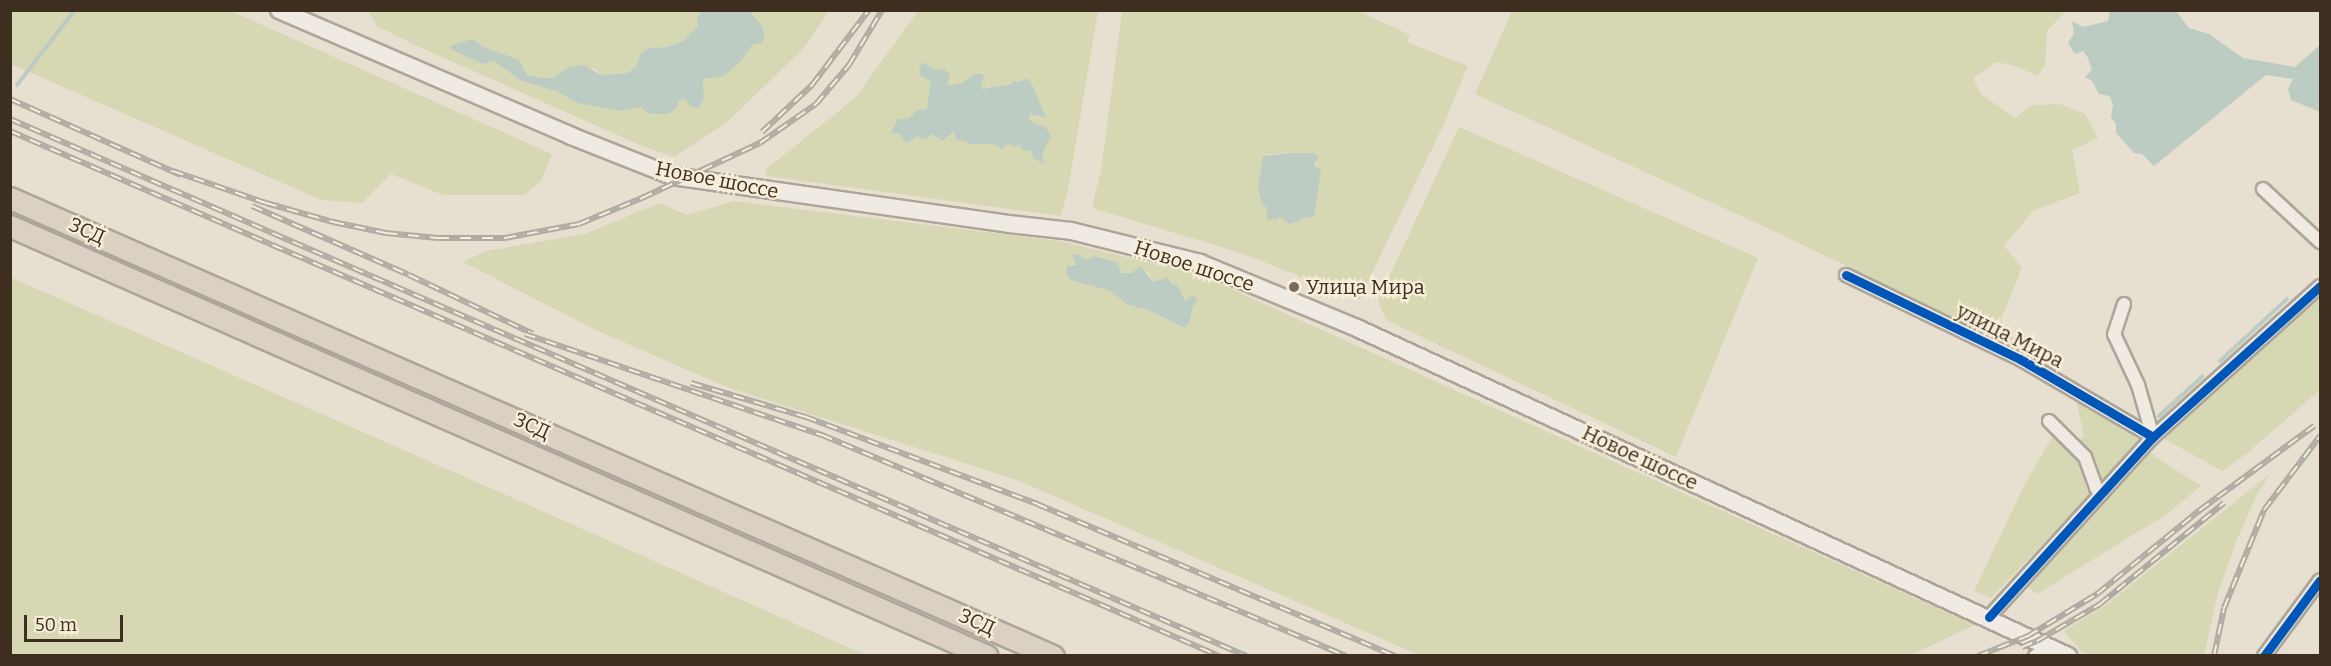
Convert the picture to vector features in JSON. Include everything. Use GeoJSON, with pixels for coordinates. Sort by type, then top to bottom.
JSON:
{"type":"FeatureCollection","features":[{"type":"Feature","properties":{"kind":"highway","name":"ЗСД"},"geometry":{"type":"LineString","coordinates":[[10,198],[1053,656]]}},
{"type":"Feature","properties":{"kind":"highway","name":"ЗСД"},"geometry":{"type":"LineString","coordinates":[[10,226],[987,656]]}},
{"type":"Feature","properties":{"kind":"main road","name":"Новое шоссе"},"geometry":{"type":"LineString","coordinates":[[279,10],[581,140],[672,176],[997,223],[1071,231],[1200,263],[1359,329],[1989,617],[2042,651],[2068,656]]}},
{"type":"Feature","properties":{"kind":"street"},"geometry":{"type":"LineString","coordinates":[[2263,189],[2320,242]]}},
{"type":"Feature","properties":{"kind":"street","name":"улица Мира"},"geometry":{"type":"LineString","coordinates":[[1846,275],[2020,359],[2153,437]]}},
{"type":"Feature","properties":{"kind":"street"},"geometry":{"type":"LineString","coordinates":[[1989,617],[2153,437],[2320,286]]}},
{"type":"Feature","properties":{"kind":"street"},"geometry":{"type":"LineString","coordinates":[[2124,304],[2114,334],[2138,385],[2153,437]]}},
{"type":"Feature","properties":{"kind":"street"},"geometry":{"type":"LineString","coordinates":[[2049,421],[2085,457],[2096,488],[2101,494]]}},
{"type":"Feature","properties":{"kind":"street"},"geometry":{"type":"LineString","coordinates":[[2264,656],[2320,580]]}},
{"type":"Feature","properties":{"kind":"green space"},"geometry":{"type":"Polygon","coordinates":[[[11,10],[231,11],[552,154],[541,181],[525,195],[443,195],[391,174],[362,203],[321,200],[11,64],[11,10]]]}},
{"type":"Feature","properties":{"kind":"green space"},"geometry":{"type":"Polygon","coordinates":[[[368,11],[703,11],[697,16],[698,26],[683,41],[666,47],[649,48],[641,53],[636,66],[628,73],[601,75],[595,69],[569,67],[552,78],[540,78],[527,75],[499,53],[485,48],[473,39],[488,62],[494,61],[520,80],[558,92],[577,103],[621,111],[640,107],[650,114],[668,114],[677,108],[679,100],[687,99],[689,106],[704,98],[703,79],[724,75],[742,60],[753,44],[755,15],[750,11],[829,11],[803,49],[727,122],[674,157],[640,145],[417,46],[377,26],[368,11]]]}},
{"type":"Feature","properties":{"kind":"green space"},"geometry":{"type":"Polygon","coordinates":[[[918,11],[1098,11],[1068,190],[1061,216],[767,176],[765,170],[855,98],[918,11]],[[922,62],[931,82],[930,97],[927,110],[918,110],[898,133],[906,142],[917,136],[932,134],[942,141],[955,132],[964,140],[1009,143],[1042,154],[1048,134],[1040,125],[1029,120],[1030,114],[1044,118],[1032,84],[1019,82],[980,89],[975,74],[960,84],[947,85],[936,70],[922,62]]]}},
{"type":"Feature","properties":{"kind":"green space"},"geometry":{"type":"Polygon","coordinates":[[[1122,11],[1358,11],[1410,35],[1407,42],[1468,66],[1442,128],[1359,300],[1241,253],[1092,208],[1101,171],[1122,11]],[[1315,153],[1268,154],[1260,169],[1316,167],[1315,153]]]}},
{"type":"Feature","properties":{"kind":"green space"},"geometry":{"type":"Polygon","coordinates":[[[1512,11],[2066,11],[2047,31],[2045,65],[2038,76],[2012,65],[1996,62],[1973,78],[1981,94],[2015,118],[2033,105],[2060,104],[2085,114],[2098,138],[2072,150],[2080,193],[2034,210],[2004,246],[2022,268],[2001,319],[2019,349],[1778,233],[1475,94],[1512,11]]]}},
{"type":"Feature","properties":{"kind":"green space"},"geometry":{"type":"Polygon","coordinates":[[[1459,127],[1758,258],[1676,457],[1386,320],[1378,301],[1459,127]]]}},
{"type":"Feature","properties":{"kind":"green space"},"geometry":{"type":"Polygon","coordinates":[[[734,201],[1059,241],[1198,274],[1975,625],[1911,655],[1419,655],[1017,480],[726,387],[596,330],[463,262],[486,251],[585,234],[659,203],[687,215],[734,201]],[[1077,254],[1071,280],[1110,291],[1128,305],[1146,309],[1183,328],[1189,323],[1193,306],[1186,302],[1178,286],[1153,282],[1148,272],[1121,273],[1117,262],[1095,256],[1087,260],[1077,254]]]}},
{"type":"Feature","properties":{"kind":"green space"},"geometry":{"type":"Polygon","coordinates":[[[10,277],[513,498],[865,655],[11,655],[10,277]]]}},
{"type":"Feature","properties":{"kind":"green space"},"geometry":{"type":"Polygon","coordinates":[[[2320,295],[2320,390],[2246,454],[2222,471],[2163,438],[2320,295]]]}},
{"type":"Feature","properties":{"kind":"green space"},"geometry":{"type":"Polygon","coordinates":[[[2076,399],[2141,441],[1991,598],[1974,591],[2026,482],[2052,437],[2071,449],[2084,436],[2076,399]]]}},
{"type":"Feature","properties":{"kind":"green space"},"geometry":{"type":"Polygon","coordinates":[[[2150,453],[2201,486],[2167,514],[2037,594],[2027,586],[2150,453]]]}},
{"type":"Feature","properties":{"kind":"green space"},"geometry":{"type":"Polygon","coordinates":[[[2270,474],[2256,496],[2238,537],[2218,592],[2204,655],[2090,656],[2081,651],[2064,631],[2106,605],[2270,474]]]}},
{"type":"Feature","properties":{"kind":"shaded area"},"geometry":{"type":"Polygon","coordinates":[[[703,11],[750,11],[762,26],[765,37],[762,43],[753,44],[742,60],[724,76],[703,79],[704,98],[698,109],[689,106],[686,99],[679,100],[677,108],[668,114],[650,114],[640,107],[621,111],[577,103],[558,92],[520,80],[494,61],[483,64],[453,50],[450,46],[473,39],[485,48],[518,59],[527,75],[540,78],[552,78],[569,67],[584,65],[601,75],[628,73],[636,66],[641,53],[649,48],[666,47],[683,41],[698,26],[697,16],[703,11]]]}},
{"type":"Feature","properties":{"kind":"shaded area"},"geometry":{"type":"Polygon","coordinates":[[[2110,11],[2176,11],[2189,28],[2209,34],[2243,58],[2295,67],[2320,45],[2320,112],[2291,100],[2288,89],[2293,79],[2266,75],[2154,166],[2142,154],[2134,153],[2116,133],[2116,124],[2111,117],[2113,104],[2109,96],[2099,94],[2092,81],[2085,77],[2092,70],[2088,58],[2083,51],[2075,54],[2068,43],[2074,33],[2072,21],[2083,27],[2108,21],[2110,11]]]}},
{"type":"Feature","properties":{"kind":"shaded area"},"geometry":{"type":"Polygon","coordinates":[[[922,62],[936,70],[944,69],[950,75],[948,85],[960,84],[975,74],[984,74],[981,89],[1011,84],[1013,81],[1019,82],[1027,78],[1032,84],[1045,115],[1045,118],[1030,114],[1029,120],[1046,128],[1051,136],[1042,154],[1044,164],[1033,158],[1031,151],[1023,150],[1019,145],[1014,147],[1009,143],[1002,149],[993,144],[970,144],[964,140],[957,141],[954,132],[942,141],[932,134],[926,140],[917,136],[906,143],[898,133],[890,134],[898,119],[908,119],[918,110],[927,109],[931,82],[921,76],[919,69],[922,62]]]}},
{"type":"Feature","properties":{"kind":"shaded area"},"geometry":{"type":"Polygon","coordinates":[[[1315,153],[1318,158],[1314,163],[1321,169],[1314,217],[1301,218],[1289,224],[1280,217],[1276,220],[1267,219],[1267,207],[1262,205],[1258,188],[1263,156],[1315,153]]]}},
{"type":"Feature","properties":{"kind":"shaded area"},"geometry":{"type":"Polygon","coordinates":[[[1077,254],[1087,260],[1094,256],[1117,262],[1121,273],[1131,273],[1141,266],[1153,282],[1168,277],[1171,284],[1178,286],[1186,302],[1190,296],[1196,297],[1197,302],[1193,306],[1189,323],[1184,328],[1146,309],[1128,305],[1110,291],[1071,280],[1066,272],[1067,266],[1076,265],[1072,255],[1077,254]]]}},
{"type":"Feature","properties":{"kind":"waterway"},"geometry":{"type":"LineString","coordinates":[[17,85],[75,10]]}},
{"type":"Feature","properties":{"kind":"waterway"},"geometry":{"type":"LineString","coordinates":[[2220,361],[2287,299]]}},
{"type":"Feature","properties":{"kind":"waterway"},"geometry":{"type":"LineString","coordinates":[[2159,416],[2203,376]]}},
{"type":"Feature","properties":{"kind":"railway"},"geometry":{"type":"LineString","coordinates":[[762,132],[812,85],[869,10]]}},
{"type":"Feature","properties":{"kind":"railway"},"geometry":{"type":"LineString","coordinates":[[173,171],[266,203],[333,222],[386,233],[438,238],[505,238],[579,224],[642,198],[760,143],[816,104],[849,65],[882,10]]}},
{"type":"Feature","properties":{"kind":"railway"},"geometry":{"type":"LineString","coordinates":[[10,99],[181,175]]}},
{"type":"Feature","properties":{"kind":"railway"},"geometry":{"type":"LineString","coordinates":[[10,119],[1246,656]]}},
{"type":"Feature","properties":{"kind":"railway"},"geometry":{"type":"LineString","coordinates":[[10,131],[1219,656]]}},
{"type":"Feature","properties":{"kind":"railway"},"geometry":{"type":"LineString","coordinates":[[252,206],[409,275],[533,334]]}},
{"type":"Feature","properties":{"kind":"railway"},"geometry":{"type":"LineString","coordinates":[[525,334],[822,435],[1346,656]]}},
{"type":"Feature","properties":{"kind":"railway"},"geometry":{"type":"LineString","coordinates":[[691,383],[806,417],[1037,504],[1395,656]]}},
{"type":"Feature","properties":{"kind":"railway"},"geometry":{"type":"LineString","coordinates":[[1978,656],[2028,636],[2097,594],[2200,510],[2314,426]]}},
{"type":"Feature","properties":{"kind":"railway"},"geometry":{"type":"LineString","coordinates":[[2214,656],[2224,608],[2264,510],[2320,436]]}},
{"type":"Feature","properties":{"kind":"railway"},"geometry":{"type":"LineString","coordinates":[[2022,647],[2037,641],[2100,604],[2224,503]]}},
{"type":"Feature","properties":{"kind":"cycle path"},"geometry":{"type":"LineString","coordinates":[[1846,275],[2020,359],[2153,437]]}},
{"type":"Feature","properties":{"kind":"cycle path"},"geometry":{"type":"LineString","coordinates":[[1989,617],[2153,437],[2320,286]]}},
{"type":"Feature","properties":{"kind":"cycle path"},"geometry":{"type":"LineString","coordinates":[[2264,656],[2320,580]]}},
{"type":"Feature","properties":{"kind":"place","name":"Улица Мира"},"geometry":{"type":"Point","coordinates":[1294,287]}}]}
